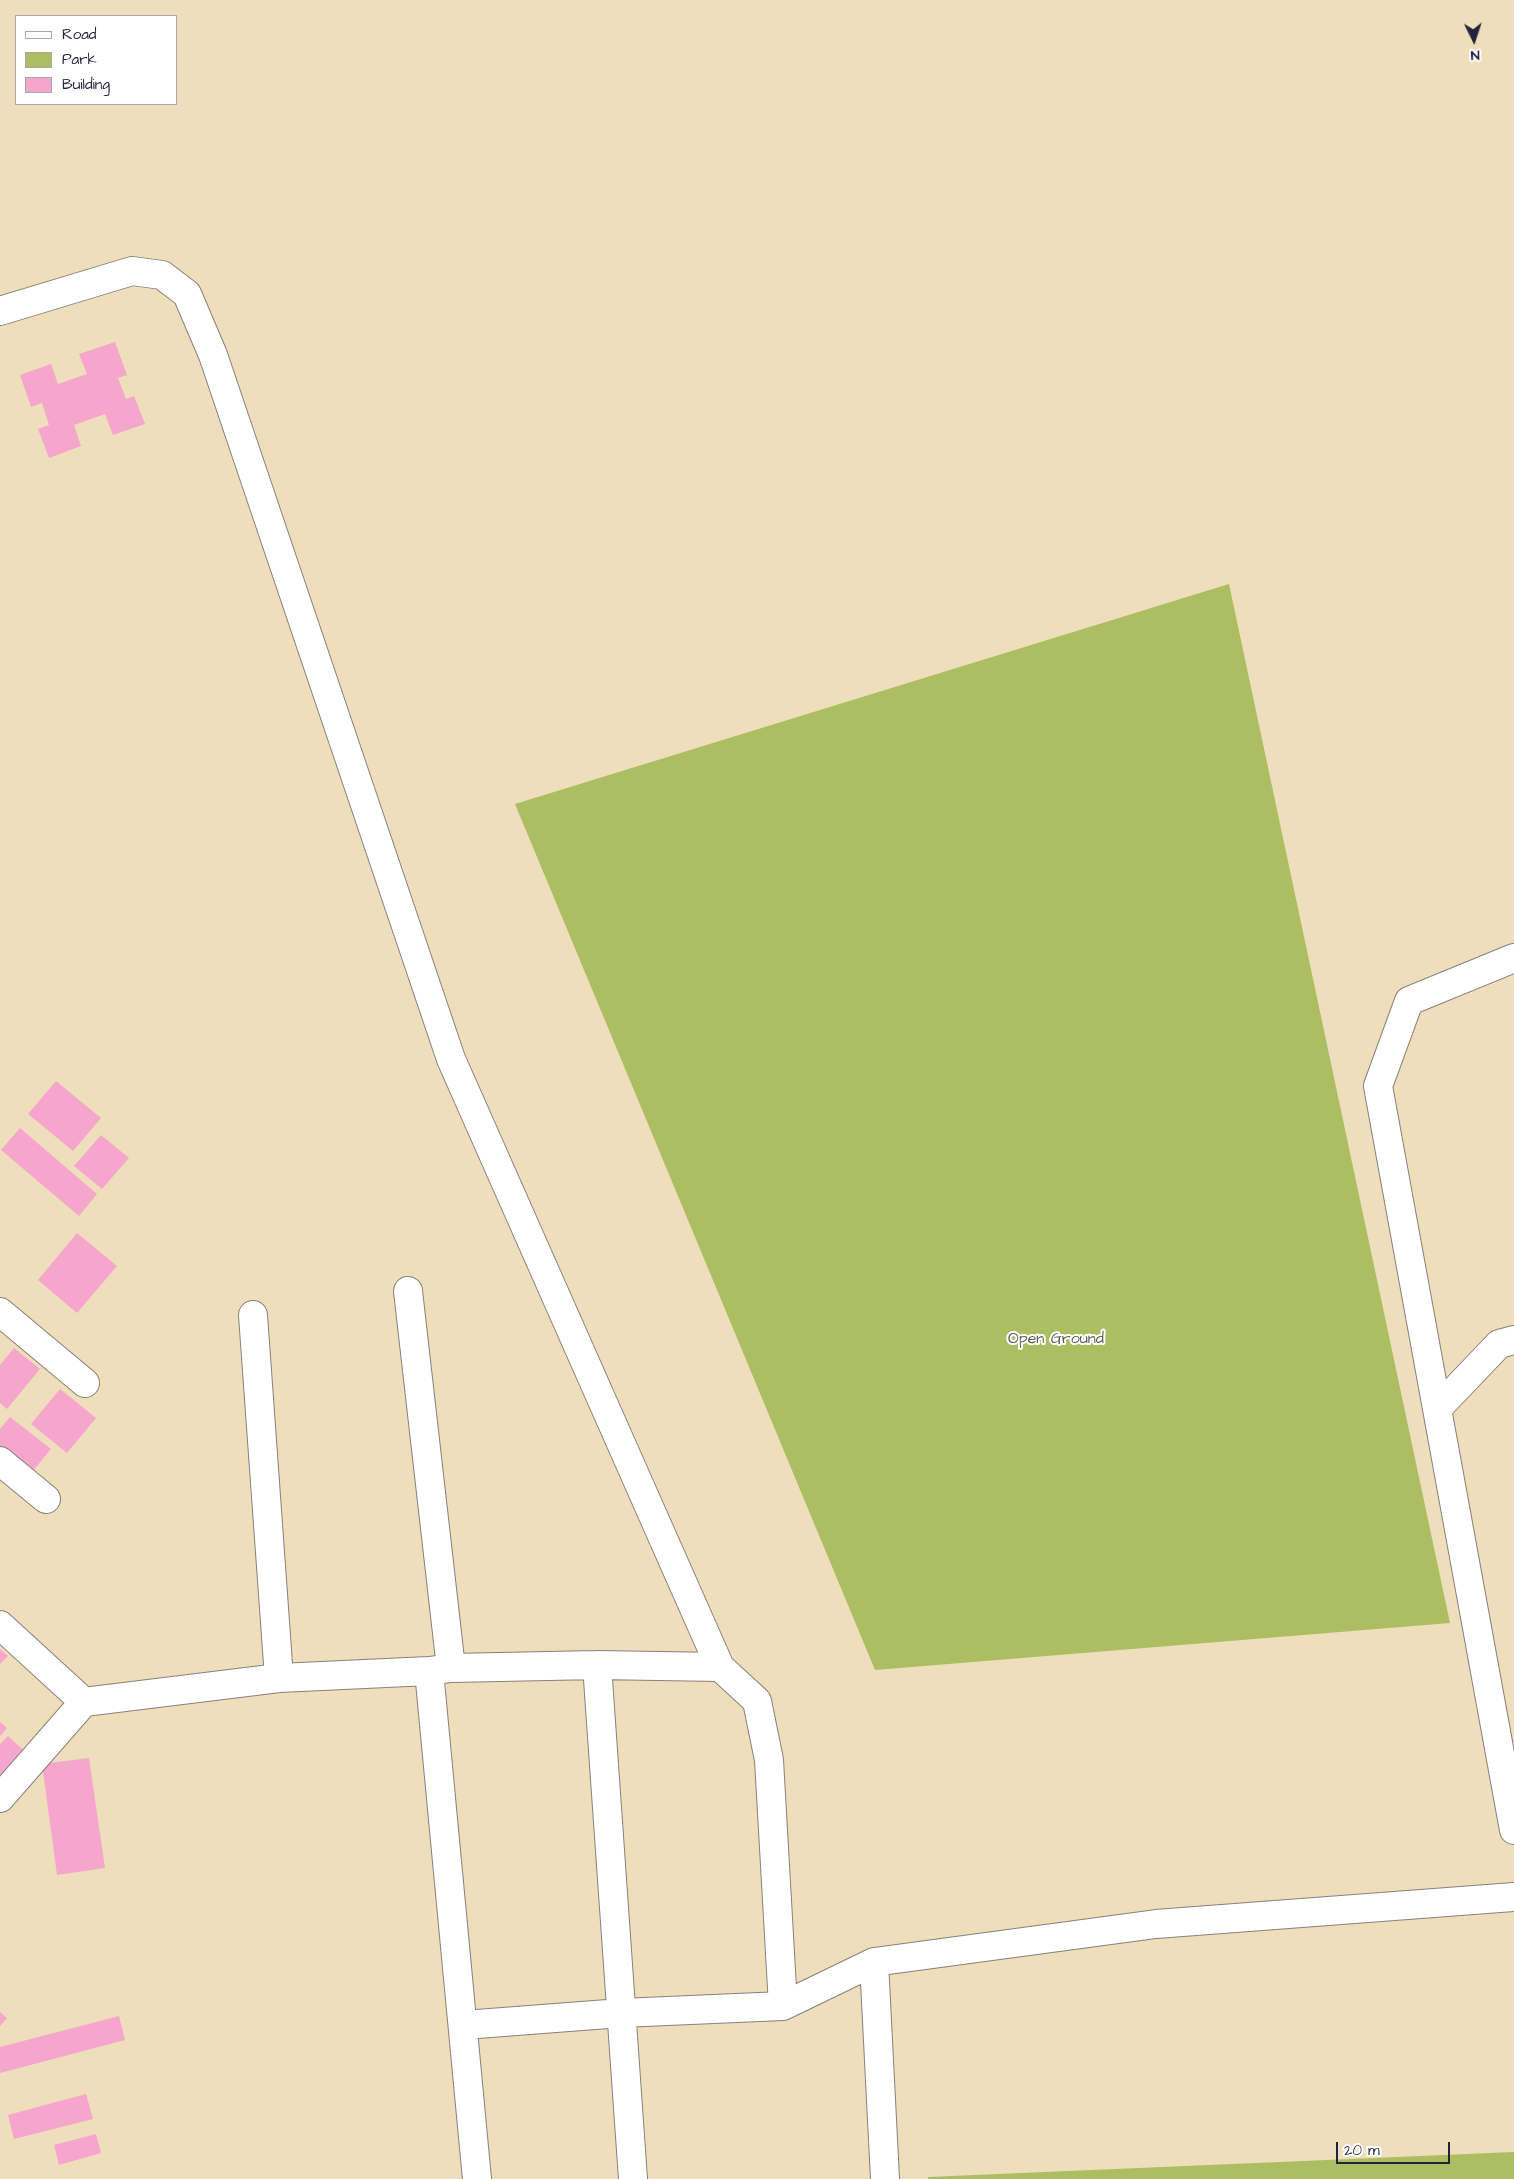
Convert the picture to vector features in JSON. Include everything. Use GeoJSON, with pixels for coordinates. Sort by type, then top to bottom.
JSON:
{"type":"FeatureCollection","features":[{"type":"Feature","properties":{"kind":"street"},"geometry":{"type":"LineString","coordinates":[[0,311],[19,307],[132,271],[162,275],[187,294],[217,364],[451,1059],[720,1667],[757,1701],[769,1760],[783,2006]]}},
{"type":"Feature","properties":{"kind":"street"},"geometry":{"type":"LineString","coordinates":[[1514,958],[1409,1001],[1378,1086],[1514,1830]]}},
{"type":"Feature","properties":{"kind":"street"},"geometry":{"type":"LineString","coordinates":[[408,1291],[440,1670],[464,2025],[477,2179]]}},
{"type":"Feature","properties":{"kind":"street"},"geometry":{"type":"LineString","coordinates":[[0,1312],[85,1383]]}},
{"type":"Feature","properties":{"kind":"street"},"geometry":{"type":"LineString","coordinates":[[253,1315],[279,1678]]}},
{"type":"Feature","properties":{"kind":"street"},"geometry":{"type":"LineString","coordinates":[[1437,1409],[1500,1344],[1514,1340]]}},
{"type":"Feature","properties":{"kind":"street"},"geometry":{"type":"LineString","coordinates":[[0,1461],[46,1499]]}},
{"type":"Feature","properties":{"kind":"street"},"geometry":{"type":"LineString","coordinates":[[0,1625],[84,1702]]}},
{"type":"Feature","properties":{"kind":"street"},"geometry":{"type":"LineString","coordinates":[[0,1798],[84,1702],[279,1678],[598,1665],[720,1667]]}},
{"type":"Feature","properties":{"kind":"street"},"geometry":{"type":"LineString","coordinates":[[598,1665],[632,2179]]}},
{"type":"Feature","properties":{"kind":"street"},"geometry":{"type":"LineString","coordinates":[[464,2025],[621,2013],[783,2006],[874,1962],[1156,1924],[1514,1897]]}},
{"type":"Feature","properties":{"kind":"street"},"geometry":{"type":"LineString","coordinates":[[874,1962],[885,2179]]}},
{"type":"Feature","properties":{"kind":"green space","name":"Open Ground"},"geometry":{"type":"Polygon","coordinates":[[[1229,584],[1450,1623],[875,1670],[515,804],[1229,584]]]}},
{"type":"Feature","properties":{"kind":"green space"},"geometry":{"type":"Polygon","coordinates":[[[1514,2152],[1514,2179],[928,2179],[928,2177],[1514,2152]]]}},
{"type":"Feature","properties":{"kind":"building"},"geometry":{"type":"Polygon","coordinates":[[[115,342],[127,375],[118,378],[126,399],[134,396],[145,424],[113,435],[105,414],[74,425],[81,446],[49,458],[38,429],[49,425],[42,403],[31,407],[20,375],[51,364],[58,384],[87,374],[79,354],[115,342]]]}},
{"type":"Feature","properties":{"kind":"building"},"geometry":{"type":"Polygon","coordinates":[[[56,1081],[101,1118],[73,1151],[28,1114],[56,1081]]]}},
{"type":"Feature","properties":{"kind":"building"},"geometry":{"type":"Polygon","coordinates":[[[20,1128],[97,1194],[79,1216],[1,1150],[20,1128]]]}},
{"type":"Feature","properties":{"kind":"building"},"geometry":{"type":"Polygon","coordinates":[[[101,1135],[129,1158],[102,1189],[74,1166],[101,1135]]]}},
{"type":"Feature","properties":{"kind":"building"},"geometry":{"type":"Polygon","coordinates":[[[77,1233],[117,1266],[77,1313],[38,1280],[77,1233]]]}},
{"type":"Feature","properties":{"kind":"building"},"geometry":{"type":"Polygon","coordinates":[[[14,1348],[40,1369],[7,1409],[0,1403],[0,1365],[14,1348]]]}},
{"type":"Feature","properties":{"kind":"building"},"geometry":{"type":"Polygon","coordinates":[[[60,1389],[96,1418],[67,1453],[31,1424],[60,1389]]]}},
{"type":"Feature","properties":{"kind":"building"},"geometry":{"type":"Polygon","coordinates":[[[10,1417],[51,1449],[27,1478],[0,1456],[0,1429],[10,1417]]]}},
{"type":"Feature","properties":{"kind":"building"},"geometry":{"type":"Polygon","coordinates":[[[0,1649],[8,1656],[0,1664],[0,1649]]]}},
{"type":"Feature","properties":{"kind":"building"},"geometry":{"type":"Polygon","coordinates":[[[0,1722],[7,1728],[0,1736],[0,1722]]]}},
{"type":"Feature","properties":{"kind":"building"},"geometry":{"type":"Polygon","coordinates":[[[8,1736],[29,1755],[0,1782],[0,1744],[8,1736]]]}},
{"type":"Feature","properties":{"kind":"building"},"geometry":{"type":"Polygon","coordinates":[[[89,1758],[105,1868],[57,1875],[42,1764],[89,1758]]]}},
{"type":"Feature","properties":{"kind":"building"},"geometry":{"type":"Polygon","coordinates":[[[0,2012],[7,2018],[0,2026],[0,2012]]]}},
{"type":"Feature","properties":{"kind":"building"},"geometry":{"type":"Polygon","coordinates":[[[119,2016],[125,2040],[0,2073],[0,2047],[119,2016]]]}},
{"type":"Feature","properties":{"kind":"building"},"geometry":{"type":"Polygon","coordinates":[[[86,2094],[93,2119],[14,2139],[8,2115],[86,2094]]]}},
{"type":"Feature","properties":{"kind":"building"},"geometry":{"type":"Polygon","coordinates":[[[96,2134],[101,2153],[59,2165],[54,2145],[96,2134]]]}}]}
